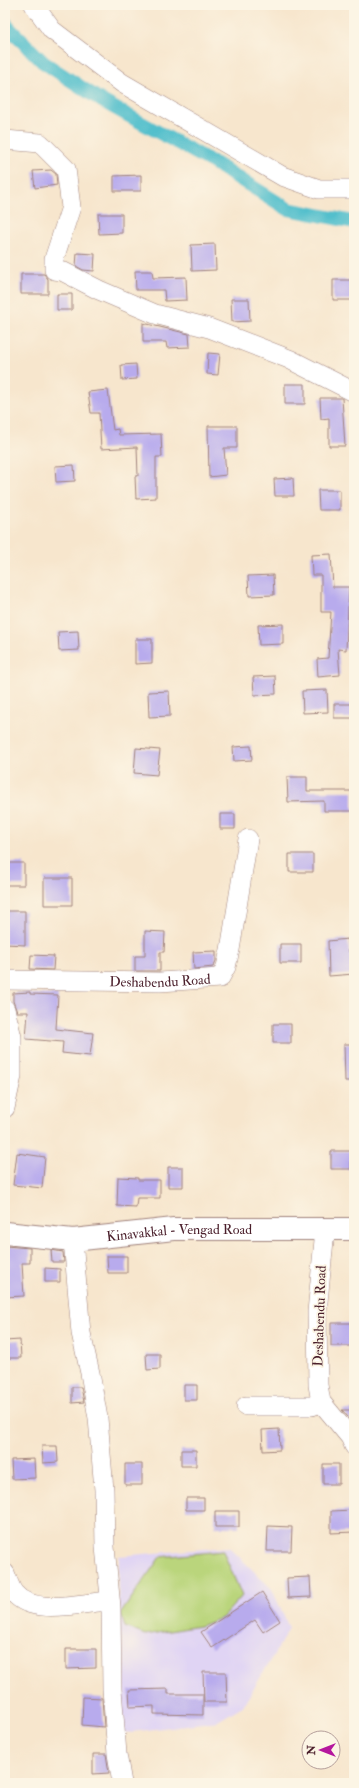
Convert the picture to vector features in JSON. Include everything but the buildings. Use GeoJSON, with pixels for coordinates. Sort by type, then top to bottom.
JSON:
{"type":"FeatureCollection","features":[{"type":"Feature","properties":{"kind":"main road","name":"Kinavakkal - Vengad Road"},"geometry":{"type":"LineString","coordinates":[[5,1233],[73,1240],[174,1229],[325,1230],[354,1228]]}},
{"type":"Feature","properties":{"kind":"street"},"geometry":{"type":"LineString","coordinates":[[34,5],[52,30],[122,83],[282,176],[320,189],[354,190]]}},
{"type":"Feature","properties":{"kind":"street"},"geometry":{"type":"LineString","coordinates":[[5,140],[40,143],[66,169],[71,207],[54,259],[54,270],[62,271],[100,290],[155,314],[210,328],[289,359],[354,392]]}},
{"type":"Feature","properties":{"kind":"street","name":"Deshabendu Road"},"geometry":{"type":"LineString","coordinates":[[5,980],[160,982],[220,978],[226,967],[230,950],[248,839]]}},
{"type":"Feature","properties":{"kind":"street"},"geometry":{"type":"LineString","coordinates":[[5,1009],[12,1037],[12,1076],[5,1108]]}},
{"type":"Feature","properties":{"kind":"street","name":"Deshabendu Road"},"geometry":{"type":"LineString","coordinates":[[321,1402],[318,1385],[317,1312],[325,1230]]}},
{"type":"Feature","properties":{"kind":"street"},"geometry":{"type":"LineString","coordinates":[[73,1240],[81,1333],[98,1418],[104,1490],[105,1547],[110,1601],[112,1689],[117,1754],[122,1783]]}},
{"type":"Feature","properties":{"kind":"street"},"geometry":{"type":"LineString","coordinates":[[246,1406],[312,1406],[321,1402],[350,1437],[354,1446]]}},
{"type":"Feature","properties":{"kind":"street"},"geometry":{"type":"LineString","coordinates":[[5,1574],[13,1592],[22,1601],[64,1607],[110,1601]]}},
{"type":"Feature","properties":{"kind":"shaded area"},"geometry":{"type":"Polygon","coordinates":[[[229,1547],[272,1589],[289,1628],[276,1651],[244,1705],[218,1721],[123,1733],[117,1661],[119,1556],[229,1547]]]}},
{"type":"Feature","properties":{"kind":"green space"},"geometry":{"type":"Polygon","coordinates":[[[223,1551],[242,1596],[222,1618],[200,1626],[145,1635],[125,1627],[121,1613],[160,1557],[223,1551]]]}},
{"type":"Feature","properties":{"kind":"waterway"},"geometry":{"type":"LineString","coordinates":[[5,22],[8,27],[43,62],[102,101],[214,163],[288,209],[354,222]]}}]}
